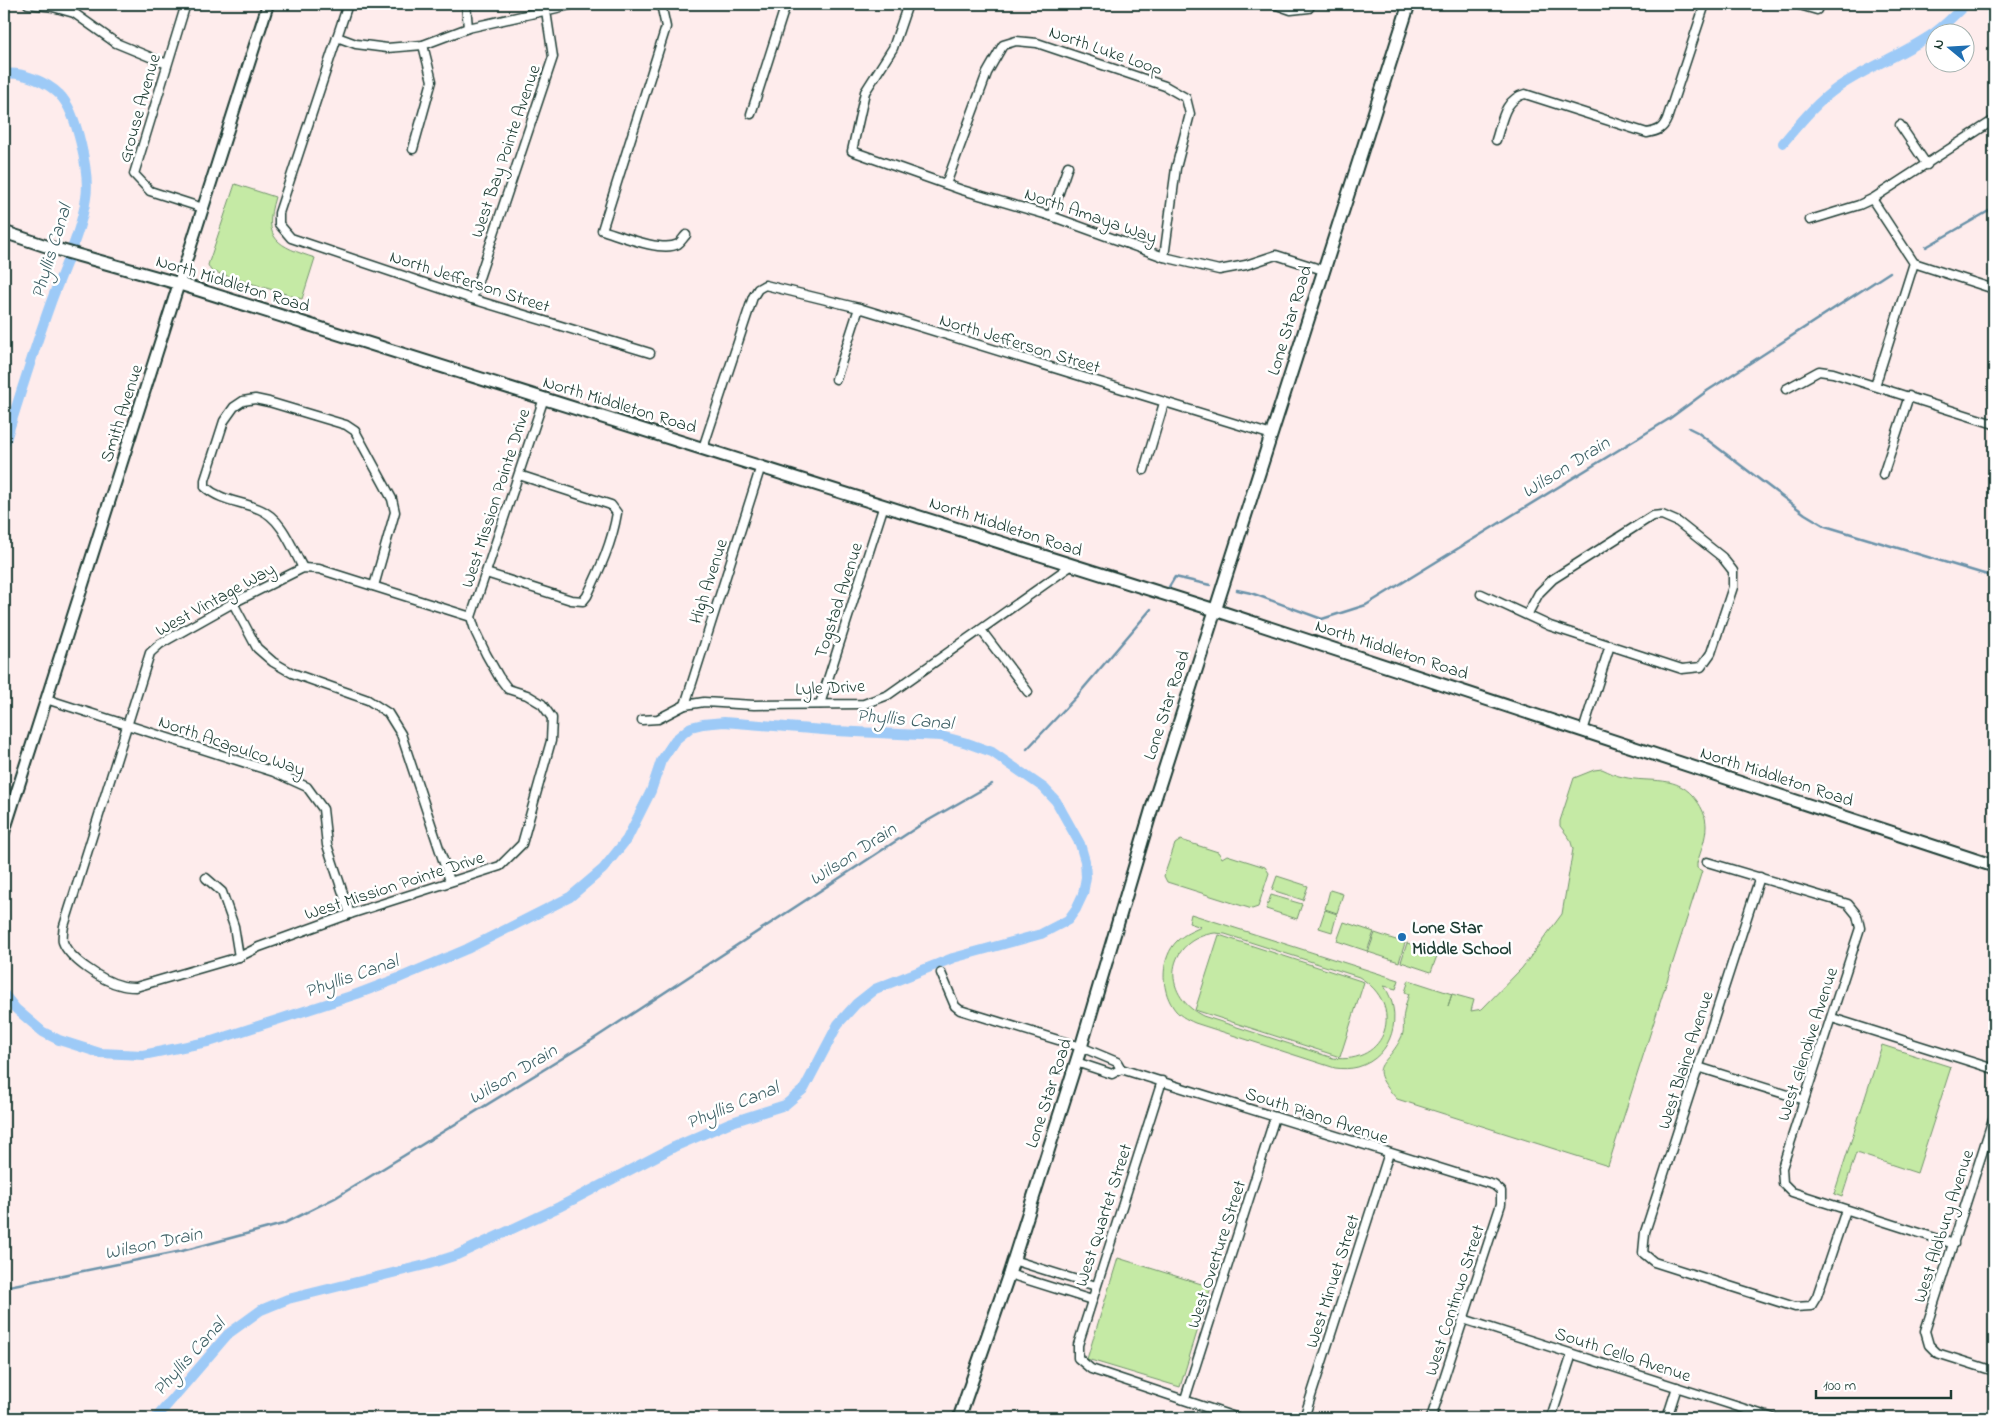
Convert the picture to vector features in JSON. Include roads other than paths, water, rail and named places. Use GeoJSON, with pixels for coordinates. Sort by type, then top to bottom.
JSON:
{"type":"FeatureCollection","features":[{"type":"Feature","properties":{"kind":"main road","name":"Lone Star Road"},"geometry":{"type":"LineString","coordinates":[[959,1418],[1009,1274],[1081,1047],[1152,808],[1408,4]]}},
{"type":"Feature","properties":{"kind":"main road","name":"North Middleton Road"},"geometry":{"type":"LineString","coordinates":[[4,232],[180,284],[1215,610],[1994,866]]}},
{"type":"Feature","properties":{"kind":"street"},"geometry":{"type":"LineString","coordinates":[[28,4],[53,7],[74,13],[116,43],[167,64]]}},
{"type":"Feature","properties":{"kind":"street"},"geometry":{"type":"LineString","coordinates":[[74,13],[77,4]]}},
{"type":"Feature","properties":{"kind":"street","name":"Grouse Avenue"},"geometry":{"type":"LineString","coordinates":[[186,4],[134,174],[150,191],[203,208]]}},
{"type":"Feature","properties":{"kind":"street","name":"Smith Avenue"},"geometry":{"type":"LineString","coordinates":[[4,832],[268,4]]}},
{"type":"Feature","properties":{"kind":"street"},"geometry":{"type":"LineString","coordinates":[[348,4],[337,38],[356,44],[387,48],[423,45],[468,28],[576,4]]}},
{"type":"Feature","properties":{"kind":"street"},"geometry":{"type":"LineString","coordinates":[[466,4],[468,28]]}},
{"type":"Feature","properties":{"kind":"street"},"geometry":{"type":"LineString","coordinates":[[661,4],[666,27],[602,230],[659,247],[669,247],[678,244],[686,235]]}},
{"type":"Feature","properties":{"kind":"street"},"geometry":{"type":"LineString","coordinates":[[751,114],[786,4]]}},
{"type":"Feature","properties":{"kind":"street","name":"North Amaya Way"},"geometry":{"type":"LineString","coordinates":[[908,4],[893,48],[865,92],[852,152],[946,184],[1051,216],[1164,257],[1219,270],[1246,265],[1276,256],[1323,270]]}},
{"type":"Feature","properties":{"kind":"street"},"geometry":{"type":"LineString","coordinates":[[1274,4],[1291,10],[1310,6]]}},
{"type":"Feature","properties":{"kind":"street"},"geometry":{"type":"LineString","coordinates":[[1496,140],[1511,99],[1525,94],[1647,133],[1657,132],[1664,126],[1667,119],[1705,4]]}},
{"type":"Feature","properties":{"kind":"street"},"geometry":{"type":"LineString","coordinates":[[1796,4],[1818,7]]}},
{"type":"Feature","properties":{"kind":"street","name":"West Bay Pointe Avenue"},"geometry":{"type":"LineString","coordinates":[[472,299],[553,57],[546,11]]}},
{"type":"Feature","properties":{"kind":"street","name":"North Jefferson Street"},"geometry":{"type":"LineString","coordinates":[[337,38],[279,213],[279,224],[291,238],[472,299],[650,354]]}},
{"type":"Feature","properties":{"kind":"street","name":"North Luke Loop"},"geometry":{"type":"LineString","coordinates":[[946,184],[987,73],[1003,45],[1016,41],[1037,43],[1096,62],[1165,86],[1186,98],[1190,114],[1176,168],[1164,257]]}},
{"type":"Feature","properties":{"kind":"street"},"geometry":{"type":"LineString","coordinates":[[412,149],[432,81],[423,45]]}},
{"type":"Feature","properties":{"kind":"street"},"geometry":{"type":"LineString","coordinates":[[1810,220],[1859,205],[1872,199],[1994,120]]}},
{"type":"Feature","properties":{"kind":"street"},"geometry":{"type":"LineString","coordinates":[[1900,125],[1927,165]]}},
{"type":"Feature","properties":{"kind":"street"},"geometry":{"type":"LineString","coordinates":[[1051,216],[1068,166]]}},
{"type":"Feature","properties":{"kind":"street"},"geometry":{"type":"LineString","coordinates":[[1872,199],[1914,263],[1994,289]]}},
{"type":"Feature","properties":{"kind":"street"},"geometry":{"type":"LineString","coordinates":[[1874,386],[1914,263]]}},
{"type":"Feature","properties":{"kind":"street","name":"North Jefferson Street"},"geometry":{"type":"LineString","coordinates":[[703,448],[753,296],[758,289],[765,285],[859,308],[1164,403],[1272,434]]}},
{"type":"Feature","properties":{"kind":"street"},"geometry":{"type":"LineString","coordinates":[[836,380],[859,308]]}},
{"type":"Feature","properties":{"kind":"street"},"geometry":{"type":"LineString","coordinates":[[1786,388],[1819,371],[1833,373],[1994,424]]}},
{"type":"Feature","properties":{"kind":"street"},"geometry":{"type":"LineString","coordinates":[[1883,475],[1909,396]]}},
{"type":"Feature","properties":{"kind":"street","name":"West Mission Pointe Drive"},"geometry":{"type":"LineString","coordinates":[[64,944],[71,954],[105,979],[120,986],[136,988],[239,957],[350,914],[500,866],[522,844],[551,741],[552,718],[542,704],[528,695],[508,689],[498,677],[476,633],[471,617],[544,398]]}},
{"type":"Feature","properties":{"kind":"street"},"geometry":{"type":"LineString","coordinates":[[303,568],[280,525],[270,516],[261,509],[214,495],[205,487],[205,480],[224,421],[234,407],[244,401],[255,399],[269,402],[346,424],[355,431],[392,499],[395,512],[374,586]]}},
{"type":"Feature","properties":{"kind":"street"},"geometry":{"type":"LineString","coordinates":[[1144,470],[1164,403]]}},
{"type":"Feature","properties":{"kind":"street","name":"High Avenue"},"geometry":{"type":"LineString","coordinates":[[685,705],[760,466]]}},
{"type":"Feature","properties":{"kind":"street"},"geometry":{"type":"LineString","coordinates":[[486,574],[571,600],[583,601],[600,570],[614,534],[617,513],[611,505],[518,475]]}},
{"type":"Feature","properties":{"kind":"street","name":"Togstad Avenue"},"geometry":{"type":"LineString","coordinates":[[820,704],[884,506]]}},
{"type":"Feature","properties":{"kind":"street"},"geometry":{"type":"LineString","coordinates":[[1482,594],[1550,626],[1682,669],[1701,667],[1712,654],[1733,587],[1733,571],[1722,557],[1678,522],[1662,515],[1652,516],[1553,579],[1539,593],[1527,615]]}},
{"type":"Feature","properties":{"kind":"street","name":"Lyle Drive"},"geometry":{"type":"LineString","coordinates":[[642,720],[658,719],[685,705],[704,702],[754,705],[864,704],[888,695],[1072,565]]}},
{"type":"Feature","properties":{"kind":"street","name":"West Vintage Way"},"geometry":{"type":"LineString","coordinates":[[64,944],[62,935],[64,926],[150,653],[160,644],[233,603],[303,568],[319,570],[374,586],[471,617]]}},
{"type":"Feature","properties":{"kind":"street"},"geometry":{"type":"LineString","coordinates":[[233,603],[257,648],[273,662],[292,673],[368,700],[388,712],[401,734],[450,881]]}},
{"type":"Feature","properties":{"kind":"street"},"geometry":{"type":"LineString","coordinates":[[981,630],[1028,692]]}},
{"type":"Feature","properties":{"kind":"street"},"geometry":{"type":"LineString","coordinates":[[1583,730],[1610,645]]}},
{"type":"Feature","properties":{"kind":"street","name":"North Acapulco Way"},"geometry":{"type":"LineString","coordinates":[[46,699],[274,772],[307,787],[322,809],[328,844],[350,914]]}},
{"type":"Feature","properties":{"kind":"street"},"geometry":{"type":"LineString","coordinates":[[1707,862],[1760,877]]}},
{"type":"Feature","properties":{"kind":"street","name":"West Glendive Avenue"},"geometry":{"type":"LineString","coordinates":[[1760,877],[1848,904],[1857,915],[1860,928],[1782,1168],[1783,1183],[1792,1192],[1846,1210]]}},
{"type":"Feature","properties":{"kind":"street","name":"West Blaine Avenue"},"geometry":{"type":"LineString","coordinates":[[1760,877],[1645,1232],[1643,1253],[1654,1262],[1795,1307],[1811,1306],[1817,1296],[1846,1210]]}},
{"type":"Feature","properties":{"kind":"street"},"geometry":{"type":"LineString","coordinates":[[206,878],[222,892],[234,926],[239,957]]}},
{"type":"Feature","properties":{"kind":"street","name":"South Piano Avenue"},"geometry":{"type":"LineString","coordinates":[[941,973],[955,1006],[960,1010],[1081,1047],[1117,1062],[1121,1069],[1494,1185],[1501,1191]]}},
{"type":"Feature","properties":{"kind":"street"},"geometry":{"type":"LineString","coordinates":[[1832,1018],[1994,1068]]}},
{"type":"Feature","properties":{"kind":"street","name":"South Piano Avenue"},"geometry":{"type":"LineString","coordinates":[[1076,1062],[1112,1074],[1121,1069]]}},
{"type":"Feature","properties":{"kind":"street"},"geometry":{"type":"LineString","coordinates":[[1698,1067],[1804,1100]]}},
{"type":"Feature","properties":{"kind":"street","name":"West Quartet Street"},"geometry":{"type":"LineString","coordinates":[[1162,1081],[1078,1345],[1078,1358],[1091,1369],[1185,1399]]}},
{"type":"Feature","properties":{"kind":"street","name":"West Aldbury Avenue"},"geometry":{"type":"LineString","coordinates":[[1994,1116],[1925,1331],[1929,1345],[1937,1353],[1994,1371]]}},
{"type":"Feature","properties":{"kind":"street","name":"West Overture Street"},"geometry":{"type":"LineString","coordinates":[[1185,1399],[1275,1117]]}},
{"type":"Feature","properties":{"kind":"street","name":"West Minuet Street"},"geometry":{"type":"LineString","coordinates":[[1304,1418],[1389,1153]]}},
{"type":"Feature","properties":{"kind":"street","name":"West Continuo Street"},"geometry":{"type":"LineString","coordinates":[[1431,1418],[1501,1204],[1501,1191]]}},
{"type":"Feature","properties":{"kind":"street"},"geometry":{"type":"LineString","coordinates":[[1846,1210],[1954,1244]]}},
{"type":"Feature","properties":{"kind":"street"},"geometry":{"type":"LineString","coordinates":[[1013,1260],[1096,1286]]}},
{"type":"Feature","properties":{"kind":"street"},"geometry":{"type":"LineString","coordinates":[[1009,1274],[1092,1300]]}},
{"type":"Feature","properties":{"kind":"street","name":"South Cello Avenue"},"geometry":{"type":"LineString","coordinates":[[1463,1319],[1773,1418]]}},
{"type":"Feature","properties":{"kind":"street"},"geometry":{"type":"LineString","coordinates":[[1551,1418],[1572,1354]]}},
{"type":"Feature","properties":{"kind":"street"},"geometry":{"type":"LineString","coordinates":[[1667,1418],[1677,1387]]}},
{"type":"Feature","properties":{"kind":"street"},"geometry":{"type":"LineString","coordinates":[[1185,1399],[1238,1418]]}},
{"type":"Feature","properties":{"kind":"waterway"},"geometry":{"type":"LineString","coordinates":[[1783,143],[1829,94],[1859,74],[1917,44],[1943,26],[1966,4]]}},
{"type":"Feature","properties":{"kind":"waterway","name":"Phyllis Canal"},"geometry":{"type":"LineString","coordinates":[[4,74],[18,74],[41,82],[59,94],[65,102],[77,128],[81,143],[87,187],[84,211],[76,238],[45,320],[4,446]]}},
{"type":"Feature","properties":{"kind":"waterway","name":"Wilson Drain"},"geometry":{"type":"LineString","coordinates":[[1926,247],[1994,208]]}},
{"type":"Feature","properties":{"kind":"waterway","name":"Wilson Drain"},"geometry":{"type":"LineString","coordinates":[[1237,590],[1251,593],[1322,619],[1366,605],[1669,419],[1707,391],[1890,272]]}},
{"type":"Feature","properties":{"kind":"waterway"},"geometry":{"type":"LineString","coordinates":[[1689,428],[1697,432],[1805,514],[1825,526],[1994,577]]}},
{"type":"Feature","properties":{"kind":"waterway","name":"Wilson Drain"},"geometry":{"type":"LineString","coordinates":[[1169,587],[1175,577],[1210,585]]}},
{"type":"Feature","properties":{"kind":"waterway","name":"Wilson Drain"},"geometry":{"type":"LineString","coordinates":[[1027,749],[1076,697],[1151,609]]}},
{"type":"Feature","properties":{"kind":"waterway","name":"Phyllis Canal"},"geometry":{"type":"LineString","coordinates":[[4,994],[16,1009],[43,1032],[59,1040],[100,1053],[143,1055],[212,1041],[357,994],[399,978],[467,949],[570,897],[603,869],[627,839],[651,791],[661,761],[675,740],[691,727],[703,724],[724,722],[835,731],[941,736],[967,743],[992,752],[1044,788],[1056,801],[1080,844],[1085,861],[1086,877],[1083,894],[1068,920],[1041,934],[953,958],[875,989],[856,1004],[838,1024],[804,1089],[785,1105],[729,1123],[674,1147],[559,1207],[457,1255],[429,1264],[288,1299],[261,1310],[228,1334],[156,1418]]}},
{"type":"Feature","properties":{"kind":"waterway","name":"Wilson Drain"},"geometry":{"type":"LineString","coordinates":[[4,1287],[182,1251],[283,1224],[335,1198],[592,1040],[922,824],[992,784]]}},
{"type":"Feature","properties":{"kind":"place","name":"Lone Star Middle School"},"geometry":{"type":"Point","coordinates":[1402,937]}}]}
